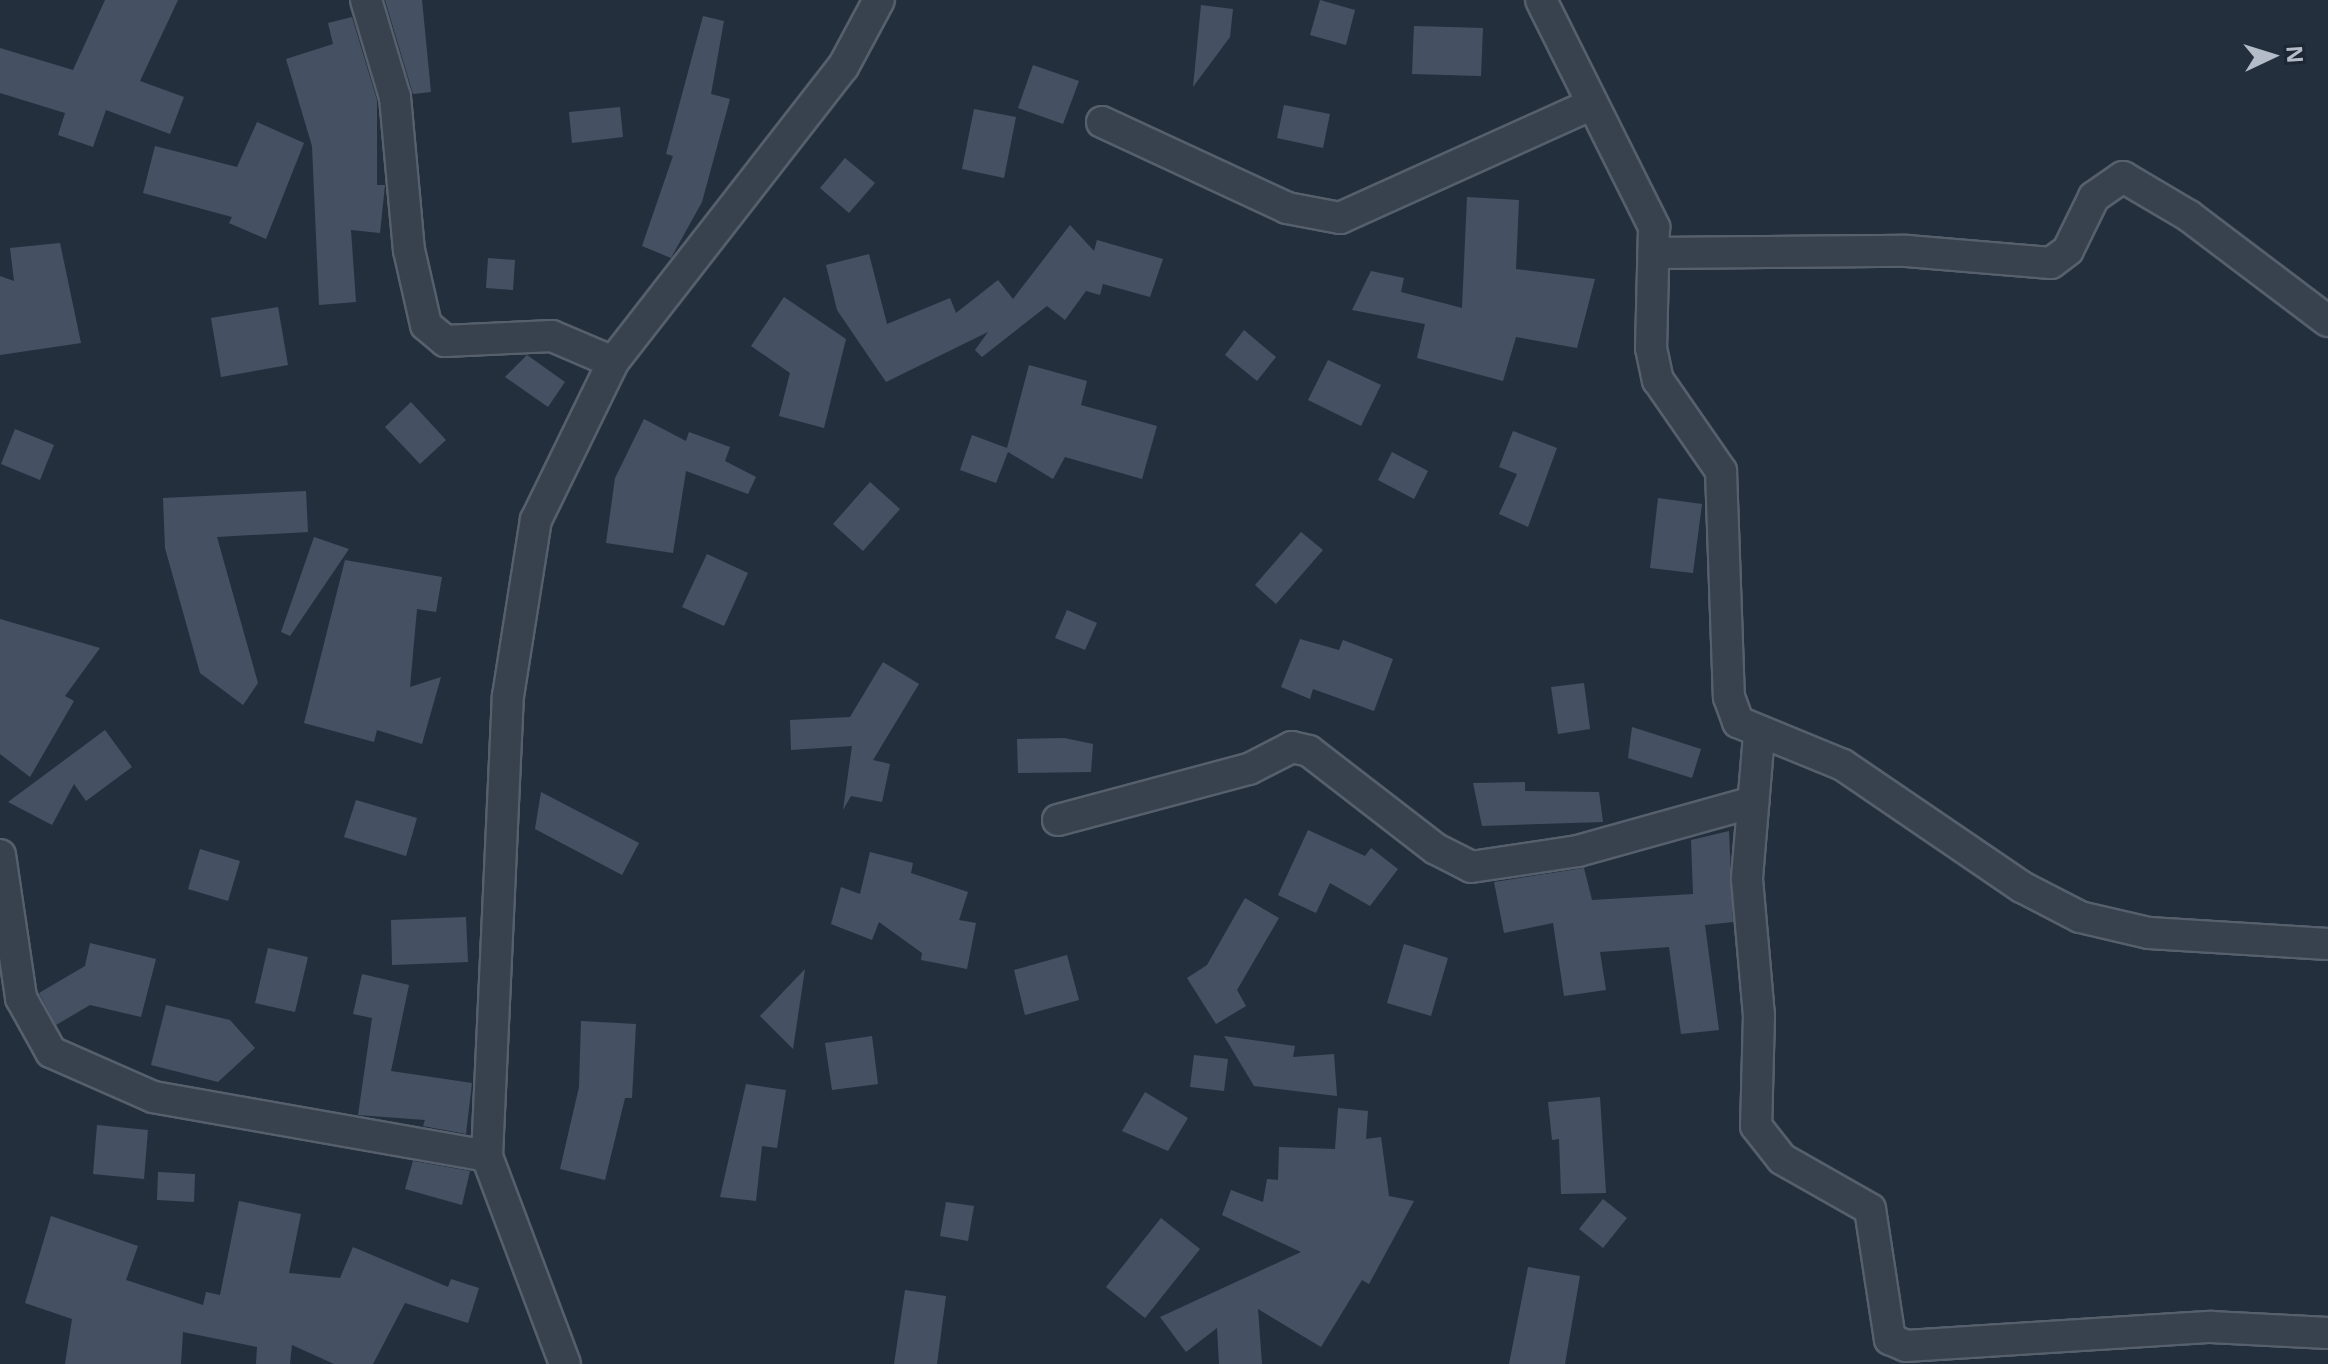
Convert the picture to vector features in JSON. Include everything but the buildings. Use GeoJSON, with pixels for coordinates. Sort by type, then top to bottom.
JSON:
{"type":"FeatureCollection","features":[{"type":"Feature","properties":{"kind":"street"},"geometry":{"type":"LineString","coordinates":[[366,0],[395,97],[409,250],[426,325],[445,341],[552,336],[613,362]]}},
{"type":"Feature","properties":{"kind":"street"},"geometry":{"type":"LineString","coordinates":[[565,1364],[487,1156],[508,696],[536,520],[613,362],[843,67],[879,0]]}},
{"type":"Feature","properties":{"kind":"street"},"geometry":{"type":"LineString","coordinates":[[1541,0],[1590,105],[1648,213],[1655,253],[1653,366],[1721,471],[1729,697],[1738,722],[1759,735],[1843,765],[2022,887],[2080,917],[2149,933],[2328,944]]}},
{"type":"Feature","properties":{"kind":"street"},"geometry":{"type":"LineString","coordinates":[[1102,122],[1287,208],[1340,218],[1590,105]]}},
{"type":"Feature","properties":{"kind":"street"},"geometry":{"type":"LineString","coordinates":[[1655,253],[1907,251],[2051,263],[2068,250],[2094,197],[2123,177],[2189,216],[2328,321]]}},
{"type":"Feature","properties":{"kind":"street"},"geometry":{"type":"LineString","coordinates":[[1759,735],[1747,879],[1759,1015],[1756,1126],[1782,1159],[1870,1209],[1890,1339],[1906,1346],[2211,1327],[2328,1333]]}},
{"type":"Feature","properties":{"kind":"street"},"geometry":{"type":"LineString","coordinates":[[1058,820],[1249,769],[1292,747],[1309,751],[1436,849],[1471,867],[1578,851],[1753,802]]}},
{"type":"Feature","properties":{"kind":"street"},"geometry":{"type":"LineString","coordinates":[[0,855],[21,998],[51,1052],[153,1097],[487,1156]]}}]}
